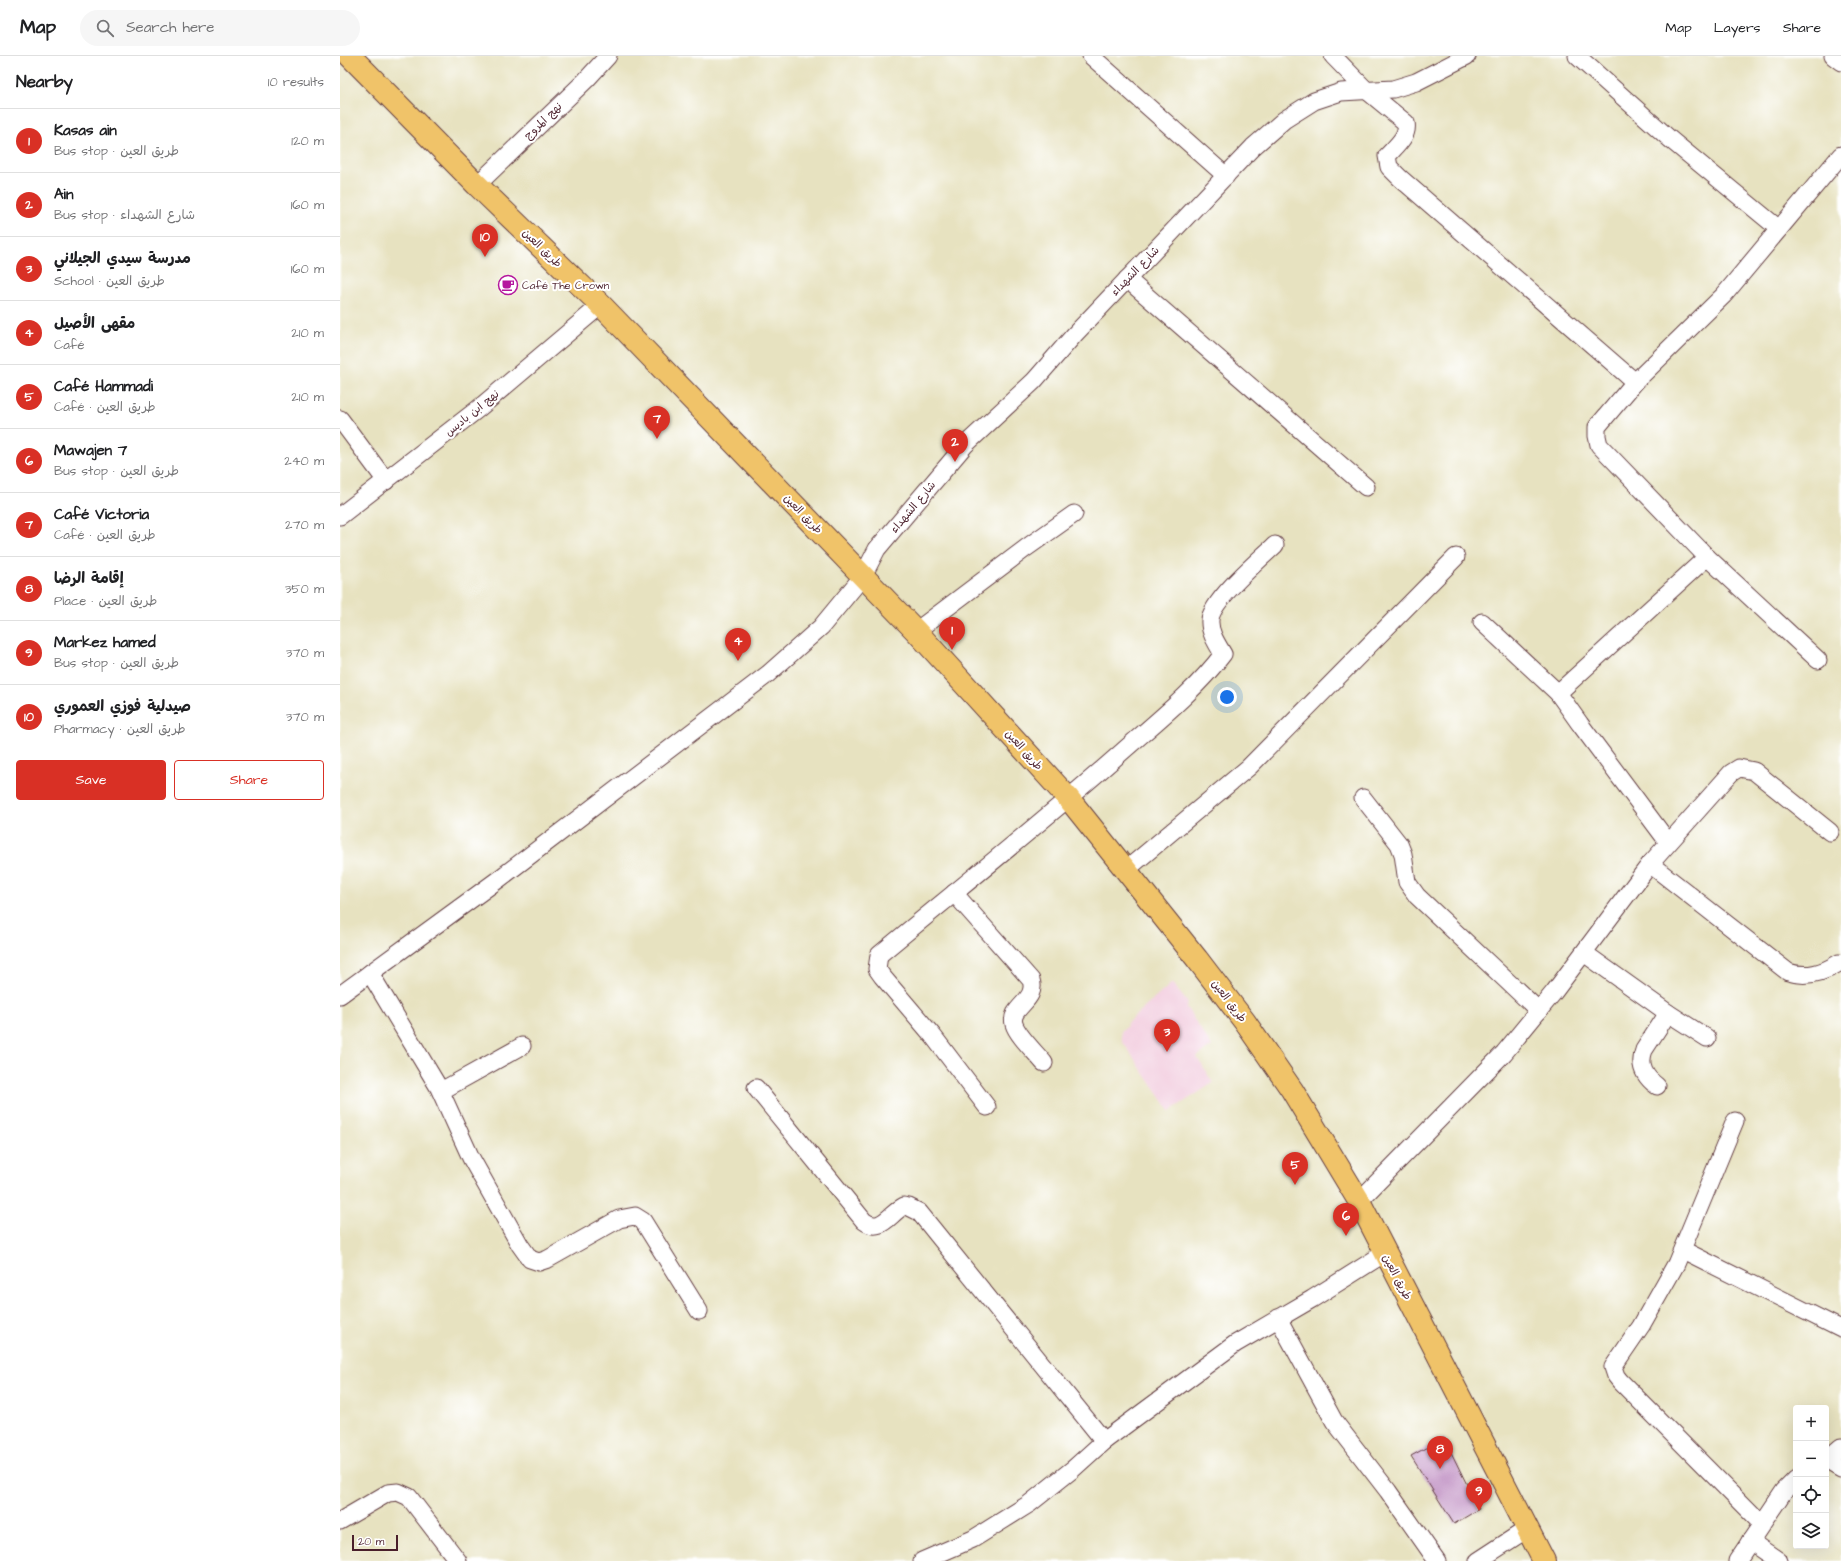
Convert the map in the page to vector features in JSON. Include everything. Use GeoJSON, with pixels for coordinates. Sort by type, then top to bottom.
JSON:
{"type":"FeatureCollection","features":[{"type":"Feature","properties":{"kind":"main road","name":"طريق العين"},"geometry":{"type":"LineString","coordinates":[[350,56],[477,185],[601,305],[916,631],[1069,799],[1126,870],[1245,1022],[1292,1090],[1359,1201],[1544,1561]]}},
{"type":"Feature","properties":{"kind":"street","name":"نهج المروج"},"geometry":{"type":"LineString","coordinates":[[477,185],[586,80],[608,56]]}},
{"type":"Feature","properties":{"kind":"street"},"geometry":{"type":"LineString","coordinates":[[1091,56],[1226,176]]}},
{"type":"Feature","properties":{"kind":"street"},"geometry":{"type":"LineString","coordinates":[[1333,56],[1366,90],[1406,124],[1407,129],[1403,138],[1387,156],[1389,167],[1635,382]]}},
{"type":"Feature","properties":{"kind":"street","name":"شارع الشهداء"},"geometry":{"type":"LineString","coordinates":[[340,995],[500,879],[768,674],[821,627],[863,576],[877,550],[965,445],[1034,381],[1075,334],[1253,147],[1284,120],[1314,101],[1341,92],[1393,89],[1416,82],[1467,56]]}},
{"type":"Feature","properties":{"kind":"street"},"geometry":{"type":"LineString","coordinates":[[1577,56],[1704,169],[1779,229]]}},
{"type":"Feature","properties":{"kind":"street"},"geometry":{"type":"LineString","coordinates":[[1833,56],[1841,62]]}},
{"type":"Feature","properties":{"kind":"street"},"geometry":{"type":"LineString","coordinates":[[1818,660],[1707,557],[1599,445],[1597,436],[1598,427],[1635,382],[1724,295],[1841,155]]}},
{"type":"Feature","properties":{"kind":"street"},"geometry":{"type":"LineString","coordinates":[[1128,279],[1366,487]]}},
{"type":"Feature","properties":{"kind":"street","name":"نهج ابن باديس"},"geometry":{"type":"LineString","coordinates":[[340,516],[478,409],[601,305]]}},
{"type":"Feature","properties":{"kind":"street"},"geometry":{"type":"LineString","coordinates":[[340,419],[386,481]]}},
{"type":"Feature","properties":{"kind":"street"},"geometry":{"type":"LineString","coordinates":[[916,631],[1026,548],[1074,514]]}},
{"type":"Feature","properties":{"kind":"street"},"geometry":{"type":"LineString","coordinates":[[987,1107],[933,1036],[877,969],[879,955],[1069,799],[1212,668],[1223,654],[1214,639],[1211,628],[1210,619],[1213,610],[1227,592],[1275,545]]}},
{"type":"Feature","properties":{"kind":"street"},"geometry":{"type":"LineString","coordinates":[[1126,870],[1249,767],[1456,557]]}},
{"type":"Feature","properties":{"kind":"street"},"geometry":{"type":"LineString","coordinates":[[1558,692],[1707,557]]}},
{"type":"Feature","properties":{"kind":"street"},"geometry":{"type":"LineString","coordinates":[[1482,622],[1558,692],[1668,842]]}},
{"type":"Feature","properties":{"kind":"street"},"geometry":{"type":"LineString","coordinates":[[1359,1201],[1494,1064],[1539,1011],[1650,864],[1731,772],[1739,768],[1754,771],[1830,832]]}},
{"type":"Feature","properties":{"kind":"street"},"geometry":{"type":"LineString","coordinates":[[1363,798],[1399,844],[1404,854],[1407,882],[1417,896],[1539,1011]]}},
{"type":"Feature","properties":{"kind":"street"},"geometry":{"type":"LineString","coordinates":[[1650,864],[1788,972],[1796,975],[1814,974],[1826,971],[1839,963]]}},
{"type":"Feature","properties":{"kind":"street"},"geometry":{"type":"LineString","coordinates":[[954,893],[1031,980],[1033,984],[1031,993],[1014,1014],[1013,1022],[1016,1028],[1044,1063]]}},
{"type":"Feature","properties":{"kind":"street"},"geometry":{"type":"LineString","coordinates":[[1584,953],[1668,1013],[1707,1038]]}},
{"type":"Feature","properties":{"kind":"street"},"geometry":{"type":"LineString","coordinates":[[370,973],[441,1091],[472,1158],[520,1245],[530,1259],[539,1262],[548,1260],[619,1219],[634,1216],[643,1221],[699,1311]]}},
{"type":"Feature","properties":{"kind":"street"},"geometry":{"type":"LineString","coordinates":[[1657,1086],[1646,1075],[1642,1066],[1642,1056],[1644,1050],[1668,1013]]}},
{"type":"Feature","properties":{"kind":"street"},"geometry":{"type":"LineString","coordinates":[[441,1091],[522,1046]]}},
{"type":"Feature","properties":{"kind":"street"},"geometry":{"type":"LineString","coordinates":[[756,1088],[870,1225],[876,1226],[881,1224],[904,1206],[919,1212],[1104,1441]]}},
{"type":"Feature","properties":{"kind":"street"},"geometry":{"type":"LineString","coordinates":[[1736,1121],[1683,1250],[1641,1326],[1615,1363],[1614,1371],[1620,1381],[1761,1523]]}},
{"type":"Feature","properties":{"kind":"street"},"geometry":{"type":"LineString","coordinates":[[1683,1250],[1841,1329]]}},
{"type":"Feature","properties":{"kind":"street"},"geometry":{"type":"LineString","coordinates":[[922,1561],[973,1539],[1022,1508],[1073,1469],[1104,1441],[1235,1344],[1312,1299],[1385,1253]]}},
{"type":"Feature","properties":{"kind":"street"},"geometry":{"type":"LineString","coordinates":[[1278,1318],[1315,1389],[1334,1421],[1388,1490],[1437,1561]]}},
{"type":"Feature","properties":{"kind":"street"},"geometry":{"type":"LineString","coordinates":[[1829,1457],[1841,1447]]}},
{"type":"Feature","properties":{"kind":"street"},"geometry":{"type":"LineString","coordinates":[[1829,1462],[1841,1470]]}},
{"type":"Feature","properties":{"kind":"street"},"geometry":{"type":"LineString","coordinates":[[1737,1561],[1761,1523],[1784,1491],[1793,1482]]}},
{"type":"Feature","properties":{"kind":"street"},"geometry":{"type":"LineString","coordinates":[[340,1521],[388,1493],[398,1492],[404,1494],[413,1502],[458,1561]]}},
{"type":"Feature","properties":{"kind":"street"},"geometry":{"type":"LineString","coordinates":[[1478,1561],[1527,1529]]}},
{"type":"Feature","properties":{"kind":"street"},"geometry":{"type":"LineString","coordinates":[[1750,1541],[1779,1561]]}},
{"type":"Feature","properties":{"kind":"shaded area"},"geometry":{"type":"Polygon","coordinates":[[[1172,983],[1188,1003],[1186,1007],[1212,1046],[1197,1057],[1213,1083],[1170,1111],[1122,1041],[1121,1031],[1127,1026],[1126,1024],[1172,983]]]}},
{"type":"Feature","properties":{"kind":"building"},"geometry":{"type":"Polygon","coordinates":[[[1444,1438],[1479,1509],[1454,1524],[1411,1456],[1444,1438]]]}},
{"type":"Feature","properties":{"kind":"place","name":"صيدلية فوزي العموري"},"geometry":{"type":"Point","coordinates":[485,257]}},
{"type":"Feature","properties":{"kind":"place","name":"Café The Crown"},"geometry":{"type":"Point","coordinates":[508,285]}},
{"type":"Feature","properties":{"kind":"place","name":"Café Victoria"},"geometry":{"type":"Point","coordinates":[657,439]}},
{"type":"Feature","properties":{"kind":"place","name":"Ain"},"geometry":{"type":"Point","coordinates":[955,462]}},
{"type":"Feature","properties":{"kind":"place","name":"Kasas ain"},"geometry":{"type":"Point","coordinates":[952,650]}},
{"type":"Feature","properties":{"kind":"place","name":"مقهى الأصيل"},"geometry":{"type":"Point","coordinates":[738,661]}},
{"type":"Feature","properties":{"kind":"place","name":"مدرسة سيدي الجيلاني"},"geometry":{"type":"Point","coordinates":[1167,1052]}},
{"type":"Feature","properties":{"kind":"place","name":"Café Hammadi"},"geometry":{"type":"Point","coordinates":[1295,1185]}},
{"type":"Feature","properties":{"kind":"place","name":"Mawajen 7"},"geometry":{"type":"Point","coordinates":[1346,1236]}},
{"type":"Feature","properties":{"kind":"place","name":"إقامة الرضا"},"geometry":{"type":"Point","coordinates":[1440,1469]}},
{"type":"Feature","properties":{"kind":"place","name":"Markez hamed"},"geometry":{"type":"Point","coordinates":[1479,1511]}}]}
